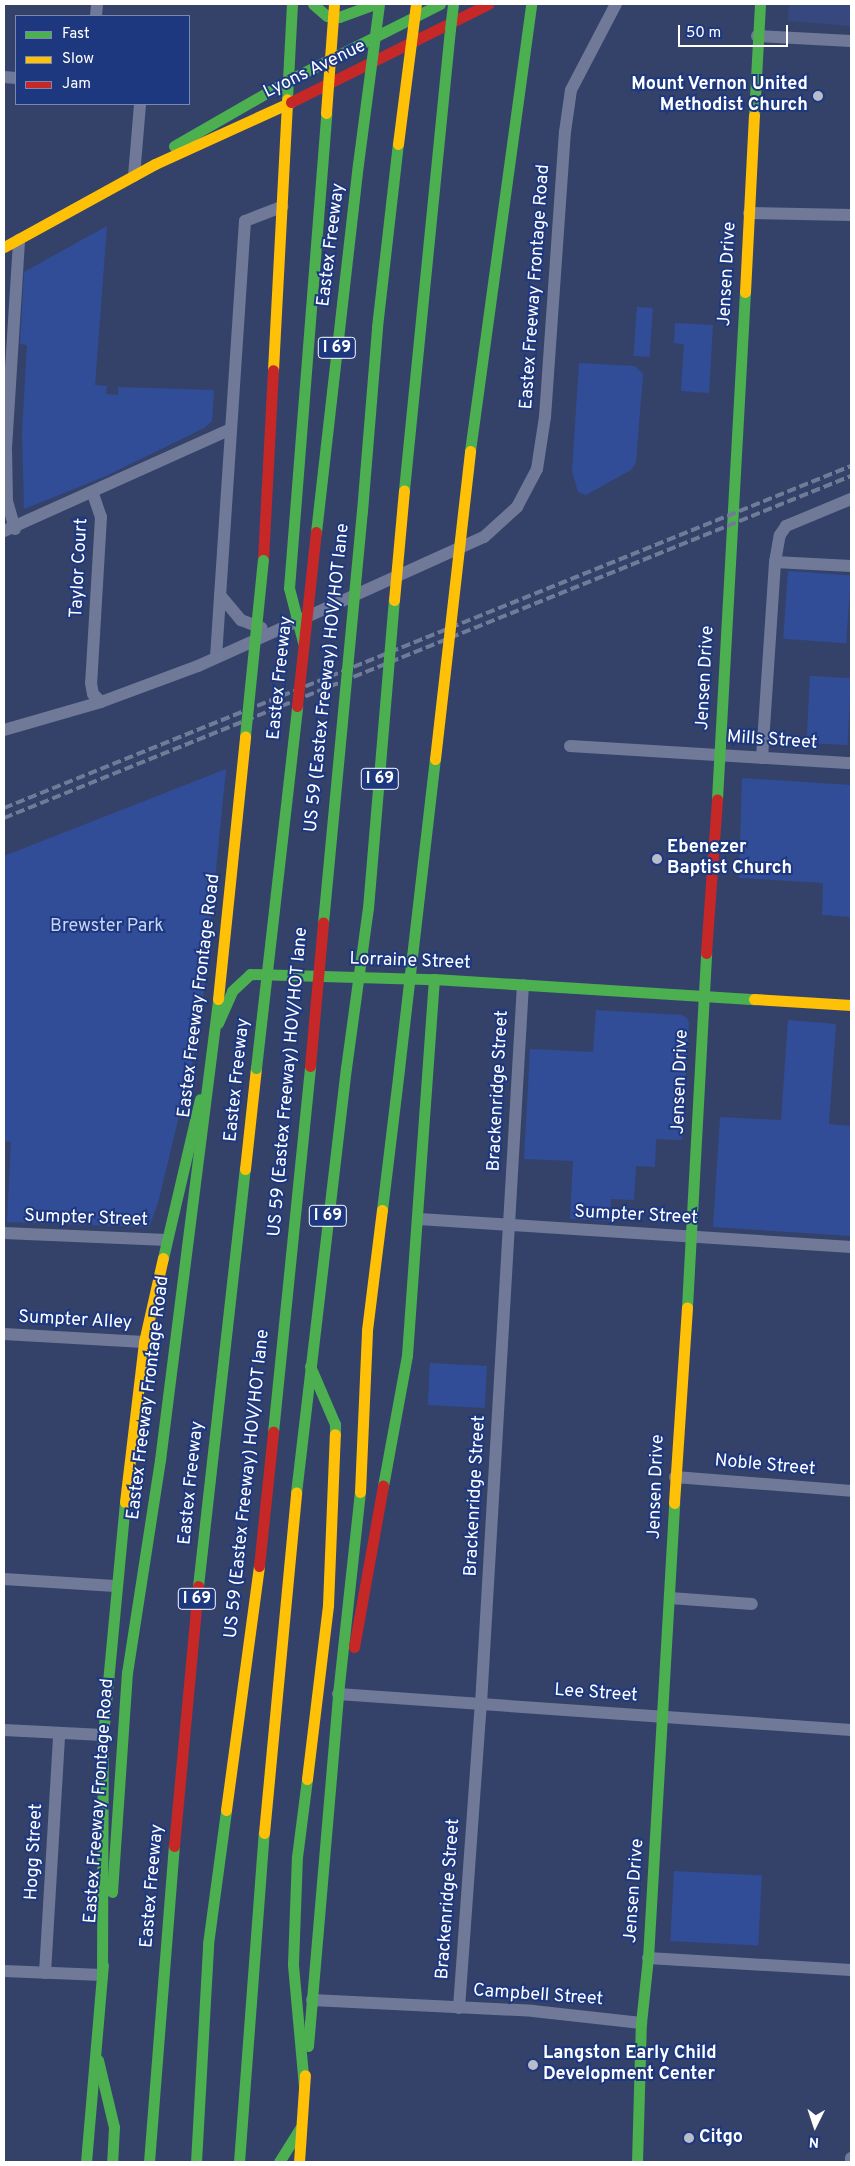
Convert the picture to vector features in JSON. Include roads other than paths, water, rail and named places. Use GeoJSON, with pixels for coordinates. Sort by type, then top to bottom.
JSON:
{"type":"FeatureCollection","features":[{"type":"Feature","properties":{"kind":"main road","name":"Eastex Freeway Frontage Road"},"geometry":{"type":"LineString","coordinates":[[86,2162],[94,2042],[115,1862],[127,1674],[160,1460],[216,1023],[263,560],[292,4]]}},
{"type":"Feature","properties":{"kind":"main road"},"geometry":{"type":"LineString","coordinates":[[313,4],[327,16],[339,17],[377,4]]}},
{"type":"Feature","properties":{"kind":"main road"},"geometry":{"type":"LineString","coordinates":[[302,642],[288,588],[334,4]]}},
{"type":"Feature","properties":{"kind":"main road","name":"Eastex Freeway"},"geometry":{"type":"LineString","coordinates":[[149,2162],[185,1703],[302,642],[377,4]]}},
{"type":"Feature","properties":{"kind":"main road","name":"US 59 (Eastex Freeway) HOV/HOT lane"},"geometry":{"type":"LineString","coordinates":[[196,2162],[208,1944],[256,1594],[310,1066],[362,511],[377,327],[416,4]]}},
{"type":"Feature","properties":{"kind":"main road","name":"Lyons Avenue"},"geometry":{"type":"LineString","coordinates":[[155,164],[181,140],[287,82],[440,4]]}},
{"type":"Feature","properties":{"kind":"main road","name":"I 69"},"geometry":{"type":"LineString","coordinates":[[239,2162],[270,1748],[309,1365],[368,908],[438,127],[454,4]]}},
{"type":"Feature","properties":{"kind":"main road","name":"Lyons Avenue"},"geometry":{"type":"LineString","coordinates":[[4,247],[155,164],[286,105],[488,4]]}},
{"type":"Feature","properties":{"kind":"main road","name":"Eastex Freeway Frontage Road"},"geometry":{"type":"LineString","coordinates":[[304,2086],[338,1694],[362,1472],[367,1330],[470,451],[532,4]]}},
{"type":"Feature","properties":{"kind":"main road","name":"Jensen Drive"},"geometry":{"type":"LineString","coordinates":[[636,2162],[641,2023],[648,1958],[670,1598],[675,1477],[693,1236],[703,996],[720,755],[760,4]]}},
{"type":"Feature","properties":{"kind":"main road","name":"Lorraine Street"},"geometry":{"type":"LineString","coordinates":[[102,1975],[103,1735],[115,1586],[144,1342],[219,1018],[232,991],[250,974],[434,979],[851,1005]]}},
{"type":"Feature","properties":{"kind":"main road"},"geometry":{"type":"LineString","coordinates":[[338,1694],[350,1670],[407,1354],[419,1219],[434,979]]}},
{"type":"Feature","properties":{"kind":"main road"},"geometry":{"type":"LineString","coordinates":[[299,2162],[304,2086],[293,1964],[296,1857],[328,1605],[335,1424],[309,1365]]}},
{"type":"Feature","properties":{"kind":"main road"},"geometry":{"type":"LineString","coordinates":[[94,2042],[114,2127],[112,2162]]}},
{"type":"Feature","properties":{"kind":"main road"},"geometry":{"type":"LineString","coordinates":[[279,2162],[302,2126]]}},
{"type":"Feature","properties":{"kind":"street","name":"Eastex Freeway Frontage Road"},"geometry":{"type":"LineString","coordinates":[[216,657],[484,537],[517,507],[537,469],[544,425],[565,132],[571,90],[616,4]]}},
{"type":"Feature","properties":{"kind":"street"},"geometry":{"type":"LineString","coordinates":[[757,36],[851,42]]}},
{"type":"Feature","properties":{"kind":"street"},"geometry":{"type":"LineString","coordinates":[[134,176],[140,105]]}},
{"type":"Feature","properties":{"kind":"street"},"geometry":{"type":"LineString","coordinates":[[4,730],[101,702],[216,657],[229,430],[245,221],[282,207]]}},
{"type":"Feature","properties":{"kind":"street"},"geometry":{"type":"LineString","coordinates":[[749,213],[851,215]]}},
{"type":"Feature","properties":{"kind":"street"},"geometry":{"type":"LineString","coordinates":[[19,240],[6,448],[6,501],[10,530],[93,494]]}},
{"type":"Feature","properties":{"kind":"street","name":"Taylor Court"},"geometry":{"type":"LineString","coordinates":[[101,702],[93,694],[90,683],[101,517],[93,494],[229,430]]}},
{"type":"Feature","properties":{"kind":"street"},"geometry":{"type":"LineString","coordinates":[[762,758],[777,546],[786,526],[851,499]]}},
{"type":"Feature","properties":{"kind":"street"},"geometry":{"type":"LineString","coordinates":[[775,562],[851,566]]}},
{"type":"Feature","properties":{"kind":"street"},"geometry":{"type":"LineString","coordinates":[[220,595],[241,620],[271,632]]}},
{"type":"Feature","properties":{"kind":"street","name":"Mills Street"},"geometry":{"type":"LineString","coordinates":[[570,746],[851,763]]}},
{"type":"Feature","properties":{"kind":"street","name":"Brackenridge Street"},"geometry":{"type":"LineString","coordinates":[[459,2008],[481,1704],[523,985]]}},
{"type":"Feature","properties":{"kind":"street","name":"Sumpter Street"},"geometry":{"type":"LineString","coordinates":[[419,1219],[851,1247]]}},
{"type":"Feature","properties":{"kind":"street","name":"Sumpter Street"},"geometry":{"type":"LineString","coordinates":[[4,1233],[167,1240]]}},
{"type":"Feature","properties":{"kind":"street","name":"Sumpter Alley"},"geometry":{"type":"LineString","coordinates":[[4,1334],[144,1342]]}},
{"type":"Feature","properties":{"kind":"street","name":"Noble Street"},"geometry":{"type":"LineString","coordinates":[[675,1477],[851,1491]]}},
{"type":"Feature","properties":{"kind":"street"},"geometry":{"type":"LineString","coordinates":[[4,1579],[115,1586]]}},
{"type":"Feature","properties":{"kind":"street"},"geometry":{"type":"LineString","coordinates":[[670,1598],[752,1604]]}},
{"type":"Feature","properties":{"kind":"street","name":"Lee Street"},"geometry":{"type":"LineString","coordinates":[[338,1694],[851,1730]]}},
{"type":"Feature","properties":{"kind":"street"},"geometry":{"type":"LineString","coordinates":[[4,1730],[103,1735]]}},
{"type":"Feature","properties":{"kind":"street","name":"Hogg Street"},"geometry":{"type":"LineString","coordinates":[[45,1973],[59,1734]]}},
{"type":"Feature","properties":{"kind":"street"},"geometry":{"type":"LineString","coordinates":[[648,1958],[851,1970]]}},
{"type":"Feature","properties":{"kind":"street"},"geometry":{"type":"LineString","coordinates":[[4,1971],[102,1975]]}},
{"type":"Feature","properties":{"kind":"street","name":"Campbell Street"},"geometry":{"type":"LineString","coordinates":[[312,2000],[533,2011],[641,2023]]}},
{"type":"Feature","properties":{"kind":"railway"},"geometry":{"type":"LineString","coordinates":[[4,808],[851,466]]}},
{"type":"Feature","properties":{"kind":"railway"},"geometry":{"type":"LineString","coordinates":[[4,818],[851,476]]}},
{"type":"Feature","properties":{"kind":"place","name":"Mount Vernon United Methodist Church"},"geometry":{"type":"Point","coordinates":[818,96]}},
{"type":"Feature","properties":{"kind":"place","name":"Ebenezer Baptist Church"},"geometry":{"type":"Point","coordinates":[657,859]}},
{"type":"Feature","properties":{"kind":"place","name":"Langston Early Child Development Center"},"geometry":{"type":"Point","coordinates":[533,2065]}},
{"type":"Feature","properties":{"kind":"place","name":"Citgo"},"geometry":{"type":"Point","coordinates":[689,2138]}},
{"type":"Feature","properties":{"kind":"park label","name":"Brewster Park"},"geometry":{"type":"Point","coordinates":[107,927]}}]}
